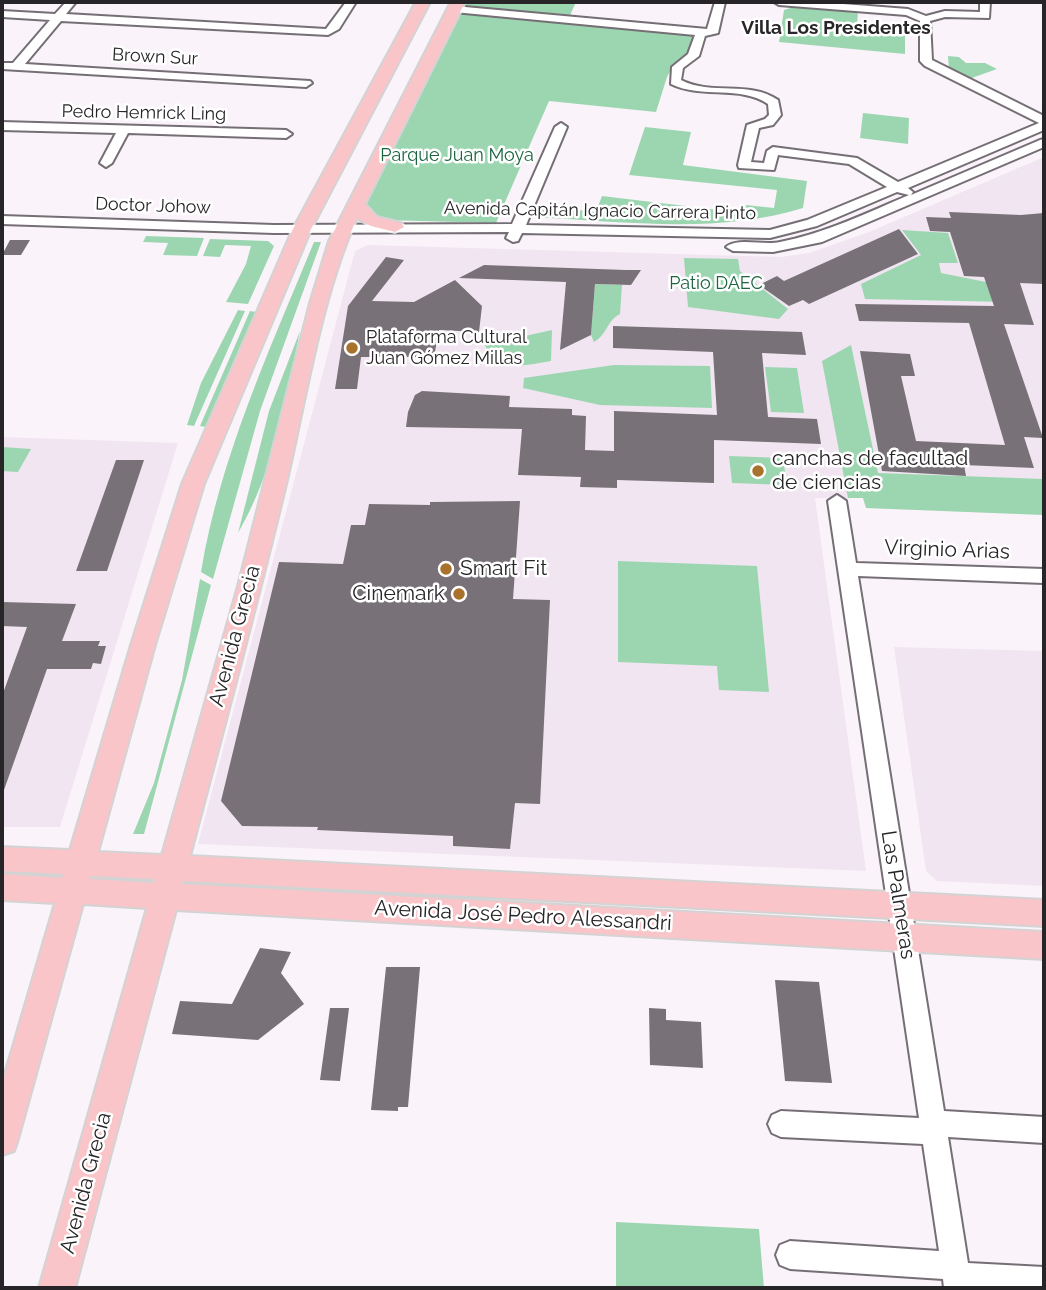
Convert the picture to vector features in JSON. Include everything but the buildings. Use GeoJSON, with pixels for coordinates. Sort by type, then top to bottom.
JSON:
{"type":"FeatureCollection","features":[{"type":"Feature","properties":{"kind":"main road"},"geometry":{"type":"LineString","coordinates":[[2,1139],[143,645],[193,484],[302,229],[424,2]]}},
{"type":"Feature","properties":{"kind":"main road","name":"Avenida Grecia"},"geometry":{"type":"LineString","coordinates":[[57,1288],[250,586],[316,316],[343,230],[456,6]]}},
{"type":"Feature","properties":{"kind":"main road"},"geometry":{"type":"LineString","coordinates":[[356,203],[360,213],[367,218],[395,226]]}},
{"type":"Feature","properties":{"kind":"main road","name":"Avenida José Pedro Alessandri"},"geometry":{"type":"LineString","coordinates":[[2,859],[77,877],[169,882],[1044,914]]}},
{"type":"Feature","properties":{"kind":"main road","name":"Avenida José Pedro Alessandri"},"geometry":{"type":"LineString","coordinates":[[2,887],[77,877]]}},
{"type":"Feature","properties":{"kind":"main road","name":"Avenida José Pedro Alessandri"},"geometry":{"type":"LineString","coordinates":[[169,882],[904,938],[1044,946]]}},
{"type":"Feature","properties":{"kind":"street"},"geometry":{"type":"LineString","coordinates":[[16,67],[71,2]]}},
{"type":"Feature","properties":{"kind":"street"},"geometry":{"type":"LineString","coordinates":[[2,13],[328,32],[335,28],[351,2]]}},
{"type":"Feature","properties":{"kind":"street"},"geometry":{"type":"LineString","coordinates":[[456,6],[712,33],[720,2]]}},
{"type":"Feature","properties":{"kind":"street"},"geometry":{"type":"LineString","coordinates":[[786,5],[882,5],[925,19],[945,14],[985,16],[985,2]]}},
{"type":"Feature","properties":{"kind":"street"},"geometry":{"type":"LineString","coordinates":[[925,19],[926,61],[929,64],[1044,123]]}},
{"type":"Feature","properties":{"kind":"street"},"geometry":{"type":"LineString","coordinates":[[701,32],[693,56],[678,66],[675,82],[687,88],[761,95],[775,103],[775,115],[769,122],[753,125],[744,164],[769,167],[773,151],[847,160],[916,197]]}},
{"type":"Feature","properties":{"kind":"street","name":"Brown Sur"},"geometry":{"type":"LineString","coordinates":[[2,66],[306,83]]}},
{"type":"Feature","properties":{"kind":"street","name":"Avenida Capitán Ignacio Carrera Pinto"},"geometry":{"type":"LineString","coordinates":[[343,230],[371,234],[770,234],[805,226],[1044,123]]}},
{"type":"Feature","properties":{"kind":"street"},"geometry":{"type":"LineString","coordinates":[[515,234],[561,127]]}},
{"type":"Feature","properties":{"kind":"street","name":"Pedro Hemrick Ling"},"geometry":{"type":"LineString","coordinates":[[4,130],[286,134]]}},
{"type":"Feature","properties":{"kind":"street"},"geometry":{"type":"LineString","coordinates":[[106,163],[124,130]]}},
{"type":"Feature","properties":{"kind":"street","name":"Avenida Capitán Ignacio Carrera Pinto"},"geometry":{"type":"LineString","coordinates":[[302,229],[343,230],[395,226],[759,248],[786,246],[817,239],[1044,143]]}},
{"type":"Feature","properties":{"kind":"street","name":"Doctor Johow"},"geometry":{"type":"LineString","coordinates":[[2,220],[302,229]]}},
{"type":"Feature","properties":{"kind":"street","name":"Las Palmeras"},"geometry":{"type":"LineString","coordinates":[[837,501],[956,1277]]}},
{"type":"Feature","properties":{"kind":"street","name":"Virginio Arias"},"geometry":{"type":"LineString","coordinates":[[848,569],[1044,576]]}},
{"type":"Feature","properties":{"kind":"street"},"geometry":{"type":"LineString","coordinates":[[780,1124],[1044,1130]]}},
{"type":"Feature","properties":{"kind":"street"},"geometry":{"type":"LineString","coordinates":[[790,1255],[956,1277],[1044,1282]]}},
{"type":"Feature","properties":{"kind":"shaded area"},"geometry":{"type":"Polygon","coordinates":[[[1044,157],[1044,515],[866,508],[863,498],[815,498],[866,871],[198,844],[355,251],[368,245],[781,257],[809,253],[869,232],[1044,157]]]}},
{"type":"Feature","properties":{"kind":"shaded area"},"geometry":{"type":"Polygon","coordinates":[[[2,437],[178,443],[60,827],[2,827],[2,437]]]}},
{"type":"Feature","properties":{"kind":"shaded area"},"geometry":{"type":"Polygon","coordinates":[[[894,647],[1044,651],[1044,886],[937,881],[926,871],[894,647]]]}},
{"type":"Feature","properties":{"kind":"green space","name":"Parque Juan Moya"},"geometry":{"type":"Polygon","coordinates":[[[461,2],[576,2],[567,22],[696,34],[688,54],[675,63],[667,77],[656,112],[549,101],[496,223],[381,220],[362,208],[461,2]]]}},
{"type":"Feature","properties":{"kind":"green space"},"geometry":{"type":"Polygon","coordinates":[[[799,5],[858,10],[857,28],[905,32],[905,54],[779,42],[784,10],[799,5]]]}},
{"type":"Feature","properties":{"kind":"green space"},"geometry":{"type":"Polygon","coordinates":[[[948,56],[959,57],[966,63],[985,63],[997,69],[969,79],[949,70],[948,56]]]}},
{"type":"Feature","properties":{"kind":"green space"},"geometry":{"type":"Polygon","coordinates":[[[863,113],[909,118],[908,144],[860,138],[863,113]]]}},
{"type":"Feature","properties":{"kind":"green space"},"geometry":{"type":"Polygon","coordinates":[[[645,127],[691,132],[683,165],[807,181],[803,208],[770,216],[703,224],[531,217],[536,205],[596,212],[602,196],[744,213],[746,205],[774,208],[777,190],[629,175],[645,127]]]}},
{"type":"Feature","properties":{"kind":"green space"},"geometry":{"type":"Polygon","coordinates":[[[902,230],[948,233],[958,263],[939,263],[941,273],[1001,285],[1007,302],[865,299],[861,284],[921,255],[902,230]]]}},
{"type":"Feature","properties":{"kind":"green space"},"geometry":{"type":"Polygon","coordinates":[[[146,236],[204,238],[197,256],[163,255],[168,243],[143,242],[146,236]]]}},
{"type":"Feature","properties":{"kind":"green space"},"geometry":{"type":"Polygon","coordinates":[[[210,239],[268,241],[274,246],[248,304],[226,302],[246,264],[251,246],[225,245],[220,257],[203,256],[210,239]]]}},
{"type":"Feature","properties":{"kind":"green space"},"geometry":{"type":"Polygon","coordinates":[[[314,242],[321,242],[260,411],[213,579],[201,572],[220,487],[248,404],[314,242]]]}},
{"type":"Feature","properties":{"kind":"green space","name":"Patio DAEC"},"geometry":{"type":"Polygon","coordinates":[[[684,258],[738,259],[740,271],[788,309],[779,319],[688,307],[684,258]]]}},
{"type":"Feature","properties":{"kind":"green space"},"geometry":{"type":"Polygon","coordinates":[[[595,284],[622,285],[620,314],[594,342],[591,335],[595,284]]]}},
{"type":"Feature","properties":{"kind":"green space"},"geometry":{"type":"Polygon","coordinates":[[[238,310],[245,311],[194,426],[187,425],[201,383],[238,310]]]}},
{"type":"Feature","properties":{"kind":"green space"},"geometry":{"type":"Polygon","coordinates":[[[250,311],[256,312],[206,427],[200,426],[250,311]]]}},
{"type":"Feature","properties":{"kind":"green space"},"geometry":{"type":"Polygon","coordinates":[[[552,330],[551,361],[522,365],[504,364],[490,354],[485,345],[552,330]]]}},
{"type":"Feature","properties":{"kind":"green space"},"geometry":{"type":"Polygon","coordinates":[[[300,331],[270,460],[238,533],[269,411],[300,331]]]}},
{"type":"Feature","properties":{"kind":"green space"},"geometry":{"type":"Polygon","coordinates":[[[851,345],[878,473],[1044,479],[1044,515],[866,508],[863,498],[848,498],[822,361],[851,345]]]}},
{"type":"Feature","properties":{"kind":"green space"},"geometry":{"type":"Polygon","coordinates":[[[614,365],[710,366],[712,408],[600,405],[523,388],[524,378],[614,365]]]}},
{"type":"Feature","properties":{"kind":"green space"},"geometry":{"type":"Polygon","coordinates":[[[765,367],[797,368],[804,413],[771,412],[765,367]]]}},
{"type":"Feature","properties":{"kind":"green space"},"geometry":{"type":"Polygon","coordinates":[[[2,447],[31,449],[18,472],[2,471],[2,447]]]}},
{"type":"Feature","properties":{"kind":"green space","name":"canchas de facultad de ciencias"},"geometry":{"type":"Polygon","coordinates":[[[729,456],[783,458],[787,485],[732,483],[729,456]]]}},
{"type":"Feature","properties":{"kind":"green space"},"geometry":{"type":"Polygon","coordinates":[[[618,561],[757,566],[769,692],[719,690],[717,666],[618,662],[618,561]]]}},
{"type":"Feature","properties":{"kind":"green space"},"geometry":{"type":"Polygon","coordinates":[[[200,579],[211,585],[144,834],[133,834],[154,783],[182,680],[200,579]]]}},
{"type":"Feature","properties":{"kind":"green space"},"geometry":{"type":"Polygon","coordinates":[[[616,1222],[759,1229],[764,1288],[616,1288],[616,1222]]]}},
{"type":"Feature","properties":{"kind":"place","name":"Plataforma Cultural Juan Gómez Millas"},"geometry":{"type":"Point","coordinates":[352,348]}},
{"type":"Feature","properties":{"kind":"place","name":"canchas de facultad de ciencias"},"geometry":{"type":"Point","coordinates":[758,471]}},
{"type":"Feature","properties":{"kind":"place","name":"Smart Fit"},"geometry":{"type":"Point","coordinates":[446,569]}},
{"type":"Feature","properties":{"kind":"place","name":"Cinemark"},"geometry":{"type":"Point","coordinates":[459,594]}},
{"type":"Feature","properties":{"kind":"district","name":"Villa Los Presidentes"},"geometry":{"type":"Point","coordinates":[836,28]}}]}
